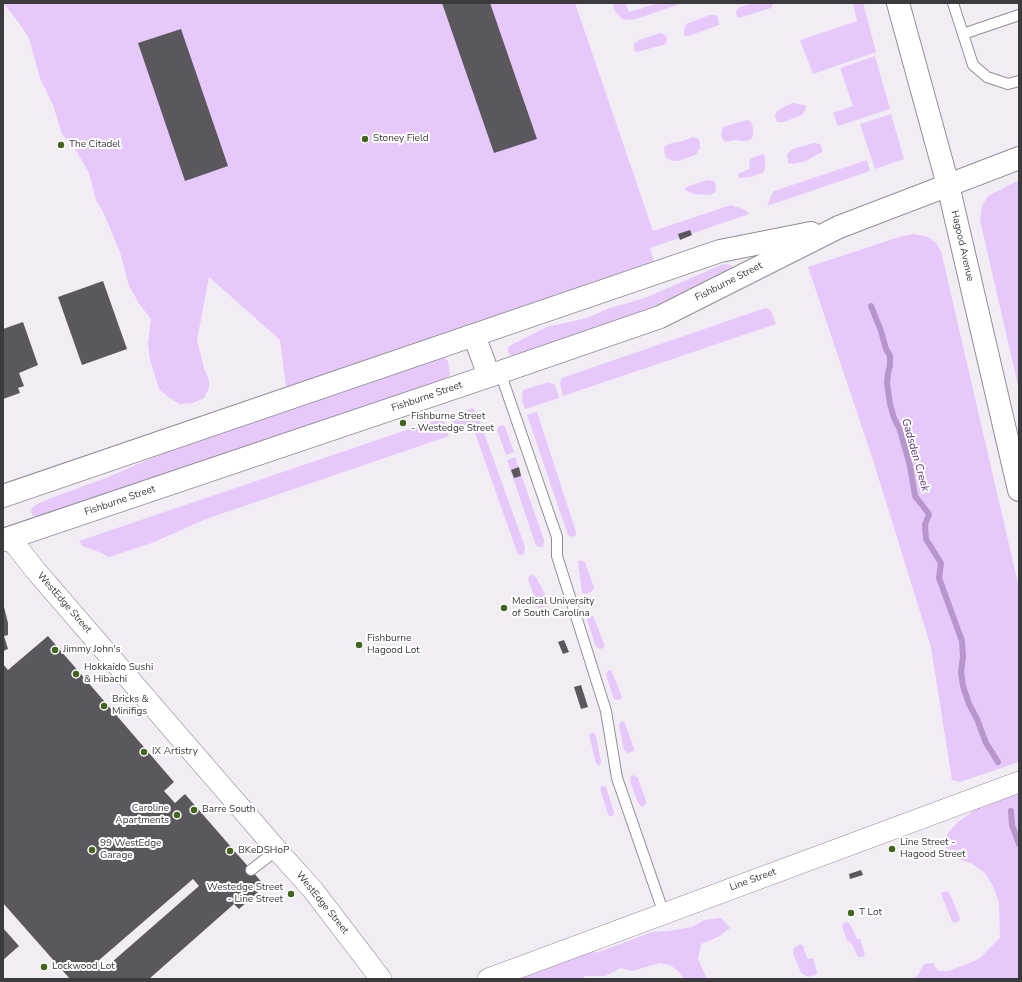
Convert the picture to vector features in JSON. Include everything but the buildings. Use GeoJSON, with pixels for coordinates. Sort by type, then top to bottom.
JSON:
{"type":"FeatureCollection","features":[{"type":"Feature","properties":{"kind":"main road","name":"Hagood Avenue"},"geometry":{"type":"LineString","coordinates":[[898,3],[948,185],[1019,490]]}},
{"type":"Feature","properties":{"kind":"main road","name":"Fishburne Street"},"geometry":{"type":"LineString","coordinates":[[6,539],[660,317],[839,227],[1019,158]]}},
{"type":"Feature","properties":{"kind":"main road","name":"Fishburne Street"},"geometry":{"type":"LineString","coordinates":[[3,496],[720,251],[839,227]]}},
{"type":"Feature","properties":{"kind":"main road"},"geometry":{"type":"LineString","coordinates":[[474,335],[495,374]]}},
{"type":"Feature","properties":{"kind":"street","name":"WestEdge Street"},"geometry":{"type":"LineString","coordinates":[[6,539],[36,571],[313,890],[381,979]]}},
{"type":"Feature","properties":{"kind":"street","name":"Line Street"},"geometry":{"type":"LineString","coordinates":[[488,979],[1019,782]]}},
{"type":"Feature","properties":{"kind":"lane"},"geometry":{"type":"LineString","coordinates":[[953,3],[973,65],[986,77],[1008,84],[1019,81]]}},
{"type":"Feature","properties":{"kind":"lane"},"geometry":{"type":"LineString","coordinates":[[963,34],[1019,15]]}},
{"type":"Feature","properties":{"kind":"lane"},"geometry":{"type":"LineString","coordinates":[[495,374],[557,537],[556,556],[606,710],[617,778],[664,914]]}},
{"type":"Feature","properties":{"kind":"lane"},"geometry":{"type":"LineString","coordinates":[[252,870],[277,850]]}},
{"type":"Feature","properties":{"kind":"shaded area","name":"Stoney Field"},"geometry":{"type":"Polygon","coordinates":[[[3,3],[575,3],[653,231],[731,205],[745,210],[749,214],[650,248],[654,261],[286,387],[280,340],[209,277],[197,340],[204,368],[209,380],[209,388],[204,398],[193,403],[179,404],[159,389],[150,360],[148,344],[151,319],[140,305],[129,286],[120,252],[104,214],[96,200],[89,173],[75,149],[62,134],[53,105],[40,78],[29,38],[3,3]]]}},
{"type":"Feature","properties":{"kind":"shaded area"},"geometry":{"type":"Polygon","coordinates":[[[613,3],[625,3],[629,12],[658,3],[683,3],[636,19],[626,20],[621,18],[614,10],[613,3]]]}},
{"type":"Feature","properties":{"kind":"shaded area"},"geometry":{"type":"Polygon","coordinates":[[[753,3],[772,3],[773,5],[771,8],[738,18],[736,12],[738,8],[753,3]]]}},
{"type":"Feature","properties":{"kind":"shaded area"},"geometry":{"type":"Polygon","coordinates":[[[853,3],[863,3],[876,52],[813,74],[800,40],[857,21],[853,3]]]}},
{"type":"Feature","properties":{"kind":"shaded area"},"geometry":{"type":"Polygon","coordinates":[[[710,15],[715,15],[718,17],[719,25],[684,36],[686,24],[710,15]]]}},
{"type":"Feature","properties":{"kind":"shaded area"},"geometry":{"type":"Polygon","coordinates":[[[660,33],[665,35],[667,39],[666,44],[637,52],[634,51],[634,44],[639,40],[660,33]]]}},
{"type":"Feature","properties":{"kind":"shaded area"},"geometry":{"type":"Polygon","coordinates":[[[875,56],[890,109],[838,126],[833,113],[853,106],[840,68],[875,56]]]}},
{"type":"Feature","properties":{"kind":"shaded area"},"geometry":{"type":"Polygon","coordinates":[[[792,103],[805,105],[806,108],[802,115],[784,122],[777,122],[775,116],[777,111],[792,103]]]}},
{"type":"Feature","properties":{"kind":"shaded area"},"geometry":{"type":"Polygon","coordinates":[[[891,114],[904,159],[875,169],[860,124],[891,114]]]}},
{"type":"Feature","properties":{"kind":"shaded area"},"geometry":{"type":"Polygon","coordinates":[[[748,120],[751,122],[753,128],[753,136],[750,140],[735,140],[726,142],[723,140],[721,135],[723,127],[748,120]]]}},
{"type":"Feature","properties":{"kind":"shaded area"},"geometry":{"type":"Polygon","coordinates":[[[693,137],[699,139],[700,148],[697,153],[693,156],[678,161],[673,161],[666,158],[664,150],[665,146],[693,137]]]}},
{"type":"Feature","properties":{"kind":"shaded area"},"geometry":{"type":"Polygon","coordinates":[[[814,143],[820,144],[822,152],[806,161],[793,164],[788,163],[787,154],[793,149],[814,143]]]}},
{"type":"Feature","properties":{"kind":"shaded area"},"geometry":{"type":"Polygon","coordinates":[[[762,154],[765,156],[764,172],[751,177],[739,178],[738,174],[749,169],[750,159],[762,154]]]}},
{"type":"Feature","properties":{"kind":"shaded area"},"geometry":{"type":"Polygon","coordinates":[[[867,160],[870,171],[767,206],[774,191],[867,160]]]}},
{"type":"Feature","properties":{"kind":"shaded area"},"geometry":{"type":"Polygon","coordinates":[[[707,180],[714,181],[716,186],[715,192],[710,195],[693,194],[685,190],[686,187],[707,180]]]}},
{"type":"Feature","properties":{"kind":"shaded area"},"geometry":{"type":"Polygon","coordinates":[[[1019,180],[1019,390],[980,220],[982,206],[988,196],[1019,180]]]}},
{"type":"Feature","properties":{"kind":"shaded area"},"geometry":{"type":"Polygon","coordinates":[[[914,234],[928,237],[936,243],[941,251],[1019,588],[1019,762],[960,782],[952,780],[931,647],[872,457],[808,267],[902,236],[914,234]]]}},
{"type":"Feature","properties":{"kind":"shaded area"},"geometry":{"type":"Polygon","coordinates":[[[723,264],[731,265],[732,267],[655,306],[513,357],[508,352],[508,347],[511,345],[547,327],[587,318],[607,309],[645,298],[723,264]]]}},
{"type":"Feature","properties":{"kind":"shaded area"},"geometry":{"type":"Polygon","coordinates":[[[765,308],[771,311],[776,324],[563,396],[560,383],[562,378],[765,308]]]}},
{"type":"Feature","properties":{"kind":"shaded area"},"geometry":{"type":"Polygon","coordinates":[[[437,355],[448,361],[450,375],[445,380],[40,516],[33,516],[31,512],[32,508],[37,504],[106,478],[170,450],[437,355]]]}},
{"type":"Feature","properties":{"kind":"shaded area"},"geometry":{"type":"Polygon","coordinates":[[[549,382],[555,385],[559,398],[525,409],[522,401],[523,390],[549,382]]]}},
{"type":"Feature","properties":{"kind":"shaded area"},"geometry":{"type":"Polygon","coordinates":[[[472,408],[477,413],[481,425],[456,433],[451,420],[454,415],[472,408]]]}},
{"type":"Feature","properties":{"kind":"shaded area"},"geometry":{"type":"Polygon","coordinates":[[[537,412],[576,532],[576,535],[573,537],[568,535],[527,415],[537,412]]]}},
{"type":"Feature","properties":{"kind":"shaded area"},"geometry":{"type":"Polygon","coordinates":[[[439,419],[445,423],[449,436],[206,519],[152,543],[109,557],[83,546],[79,541],[439,419]]]}},
{"type":"Feature","properties":{"kind":"shaded area"},"geometry":{"type":"Polygon","coordinates":[[[502,425],[505,427],[514,452],[506,455],[497,430],[499,426],[502,425]]]}},
{"type":"Feature","properties":{"kind":"shaded area"},"geometry":{"type":"Polygon","coordinates":[[[483,430],[525,547],[522,555],[518,554],[517,552],[475,433],[483,430]]]}},
{"type":"Feature","properties":{"kind":"shaded area"},"geometry":{"type":"Polygon","coordinates":[[[515,457],[544,540],[543,547],[536,546],[507,460],[515,457]]]}},
{"type":"Feature","properties":{"kind":"shaded area"},"geometry":{"type":"Polygon","coordinates":[[[580,560],[585,562],[594,588],[591,592],[586,594],[582,593],[578,562],[580,560]]]}},
{"type":"Feature","properties":{"kind":"shaded area"},"geometry":{"type":"Polygon","coordinates":[[[533,575],[536,577],[549,602],[547,607],[538,608],[528,579],[529,576],[533,575]]]}},
{"type":"Feature","properties":{"kind":"shaded area"},"geometry":{"type":"Polygon","coordinates":[[[590,616],[593,616],[594,618],[604,644],[604,647],[601,649],[596,647],[587,620],[590,616]]]}},
{"type":"Feature","properties":{"kind":"shaded area"},"geometry":{"type":"Polygon","coordinates":[[[608,670],[611,670],[622,697],[619,700],[614,699],[606,675],[608,670]]]}},
{"type":"Feature","properties":{"kind":"shaded area"},"geometry":{"type":"Polygon","coordinates":[[[622,721],[625,723],[634,749],[634,751],[628,753],[624,750],[619,725],[622,721]]]}},
{"type":"Feature","properties":{"kind":"shaded area"},"geometry":{"type":"Polygon","coordinates":[[[593,732],[596,736],[601,762],[599,766],[596,763],[589,735],[593,732]]]}},
{"type":"Feature","properties":{"kind":"shaded area"},"geometry":{"type":"Polygon","coordinates":[[[633,775],[638,778],[646,801],[646,804],[642,807],[638,803],[630,781],[631,776],[633,775]]]}},
{"type":"Feature","properties":{"kind":"shaded area"},"geometry":{"type":"Polygon","coordinates":[[[602,786],[606,787],[614,812],[613,816],[609,816],[608,814],[600,789],[602,786]]]}},
{"type":"Feature","properties":{"kind":"shaded area"},"geometry":{"type":"Polygon","coordinates":[[[1019,793],[1019,979],[913,979],[918,975],[924,964],[933,963],[938,971],[949,971],[979,959],[1000,938],[999,903],[993,886],[985,873],[971,863],[948,856],[945,850],[948,833],[959,821],[971,813],[970,810],[1019,793]]]}},
{"type":"Feature","properties":{"kind":"shaded area"},"geometry":{"type":"Polygon","coordinates":[[[946,891],[949,892],[960,918],[959,921],[954,923],[941,894],[946,891]]]}},
{"type":"Feature","properties":{"kind":"shaded area"},"geometry":{"type":"Polygon","coordinates":[[[721,918],[730,928],[718,937],[701,944],[698,959],[707,979],[684,979],[678,971],[670,965],[660,963],[632,971],[621,968],[605,976],[585,976],[582,979],[517,979],[585,953],[599,952],[652,932],[692,927],[704,920],[721,918]]]}},
{"type":"Feature","properties":{"kind":"shaded area"},"geometry":{"type":"Polygon","coordinates":[[[846,922],[851,926],[857,939],[860,939],[865,955],[863,957],[858,957],[852,944],[847,940],[842,926],[846,922]]]}},
{"type":"Feature","properties":{"kind":"shaded area"},"geometry":{"type":"Polygon","coordinates":[[[800,944],[803,946],[807,958],[813,958],[817,972],[816,975],[808,977],[801,973],[793,953],[794,948],[800,944]]]}},
{"type":"Feature","properties":{"kind":"waterway","name":"Gadsden Creek"},"geometry":{"type":"LineString","coordinates":[[871,306],[881,331],[886,349],[890,356],[887,383],[890,404],[894,418],[900,430],[910,466],[915,496],[929,514],[925,525],[926,539],[941,563],[939,578],[962,641],[963,657],[961,672],[963,686],[986,743],[998,762]]}},
{"type":"Feature","properties":{"kind":"waterway","name":"Gadsden Creek"},"geometry":{"type":"LineString","coordinates":[[1011,811],[1012,825],[1019,844]]}},
{"type":"Feature","properties":{"kind":"place","name":"Stoney Field"},"geometry":{"type":"Point","coordinates":[365,139]}},
{"type":"Feature","properties":{"kind":"place","name":"The Citadel"},"geometry":{"type":"Point","coordinates":[61,145]}},
{"type":"Feature","properties":{"kind":"place","name":"Fishburne Street - Westedge Street"},"geometry":{"type":"Point","coordinates":[403,423]}},
{"type":"Feature","properties":{"kind":"place","name":"Medical University of South Carolina"},"geometry":{"type":"Point","coordinates":[504,608]}},
{"type":"Feature","properties":{"kind":"place","name":"Fishburne Hagood Lot"},"geometry":{"type":"Point","coordinates":[359,645]}},
{"type":"Feature","properties":{"kind":"place","name":"Jimmy John's"},"geometry":{"type":"Point","coordinates":[55,650]}},
{"type":"Feature","properties":{"kind":"place","name":"Hokkaido Sushi & Hibachi"},"geometry":{"type":"Point","coordinates":[76,674]}},
{"type":"Feature","properties":{"kind":"place","name":"Bricks & Minifigs"},"geometry":{"type":"Point","coordinates":[104,706]}},
{"type":"Feature","properties":{"kind":"place","name":"IX Artistry"},"geometry":{"type":"Point","coordinates":[144,752]}},
{"type":"Feature","properties":{"kind":"place","name":"Barre South"},"geometry":{"type":"Point","coordinates":[194,810]}},
{"type":"Feature","properties":{"kind":"place","name":"Caroline Apartments"},"geometry":{"type":"Point","coordinates":[177,815]}},
{"type":"Feature","properties":{"kind":"place","name":"Line Street - Hagood Street"},"geometry":{"type":"Point","coordinates":[892,849]}},
{"type":"Feature","properties":{"kind":"place","name":"99 WestEdge Garage"},"geometry":{"type":"Point","coordinates":[92,850]}},
{"type":"Feature","properties":{"kind":"place","name":"BKeDSHoP"},"geometry":{"type":"Point","coordinates":[230,851]}},
{"type":"Feature","properties":{"kind":"place","name":"Westedge Street - Line Street"},"geometry":{"type":"Point","coordinates":[291,894]}},
{"type":"Feature","properties":{"kind":"place","name":"T Lot"},"geometry":{"type":"Point","coordinates":[851,913]}},
{"type":"Feature","properties":{"kind":"place","name":"Lockwood Lot"},"geometry":{"type":"Point","coordinates":[44,967]}}]}
